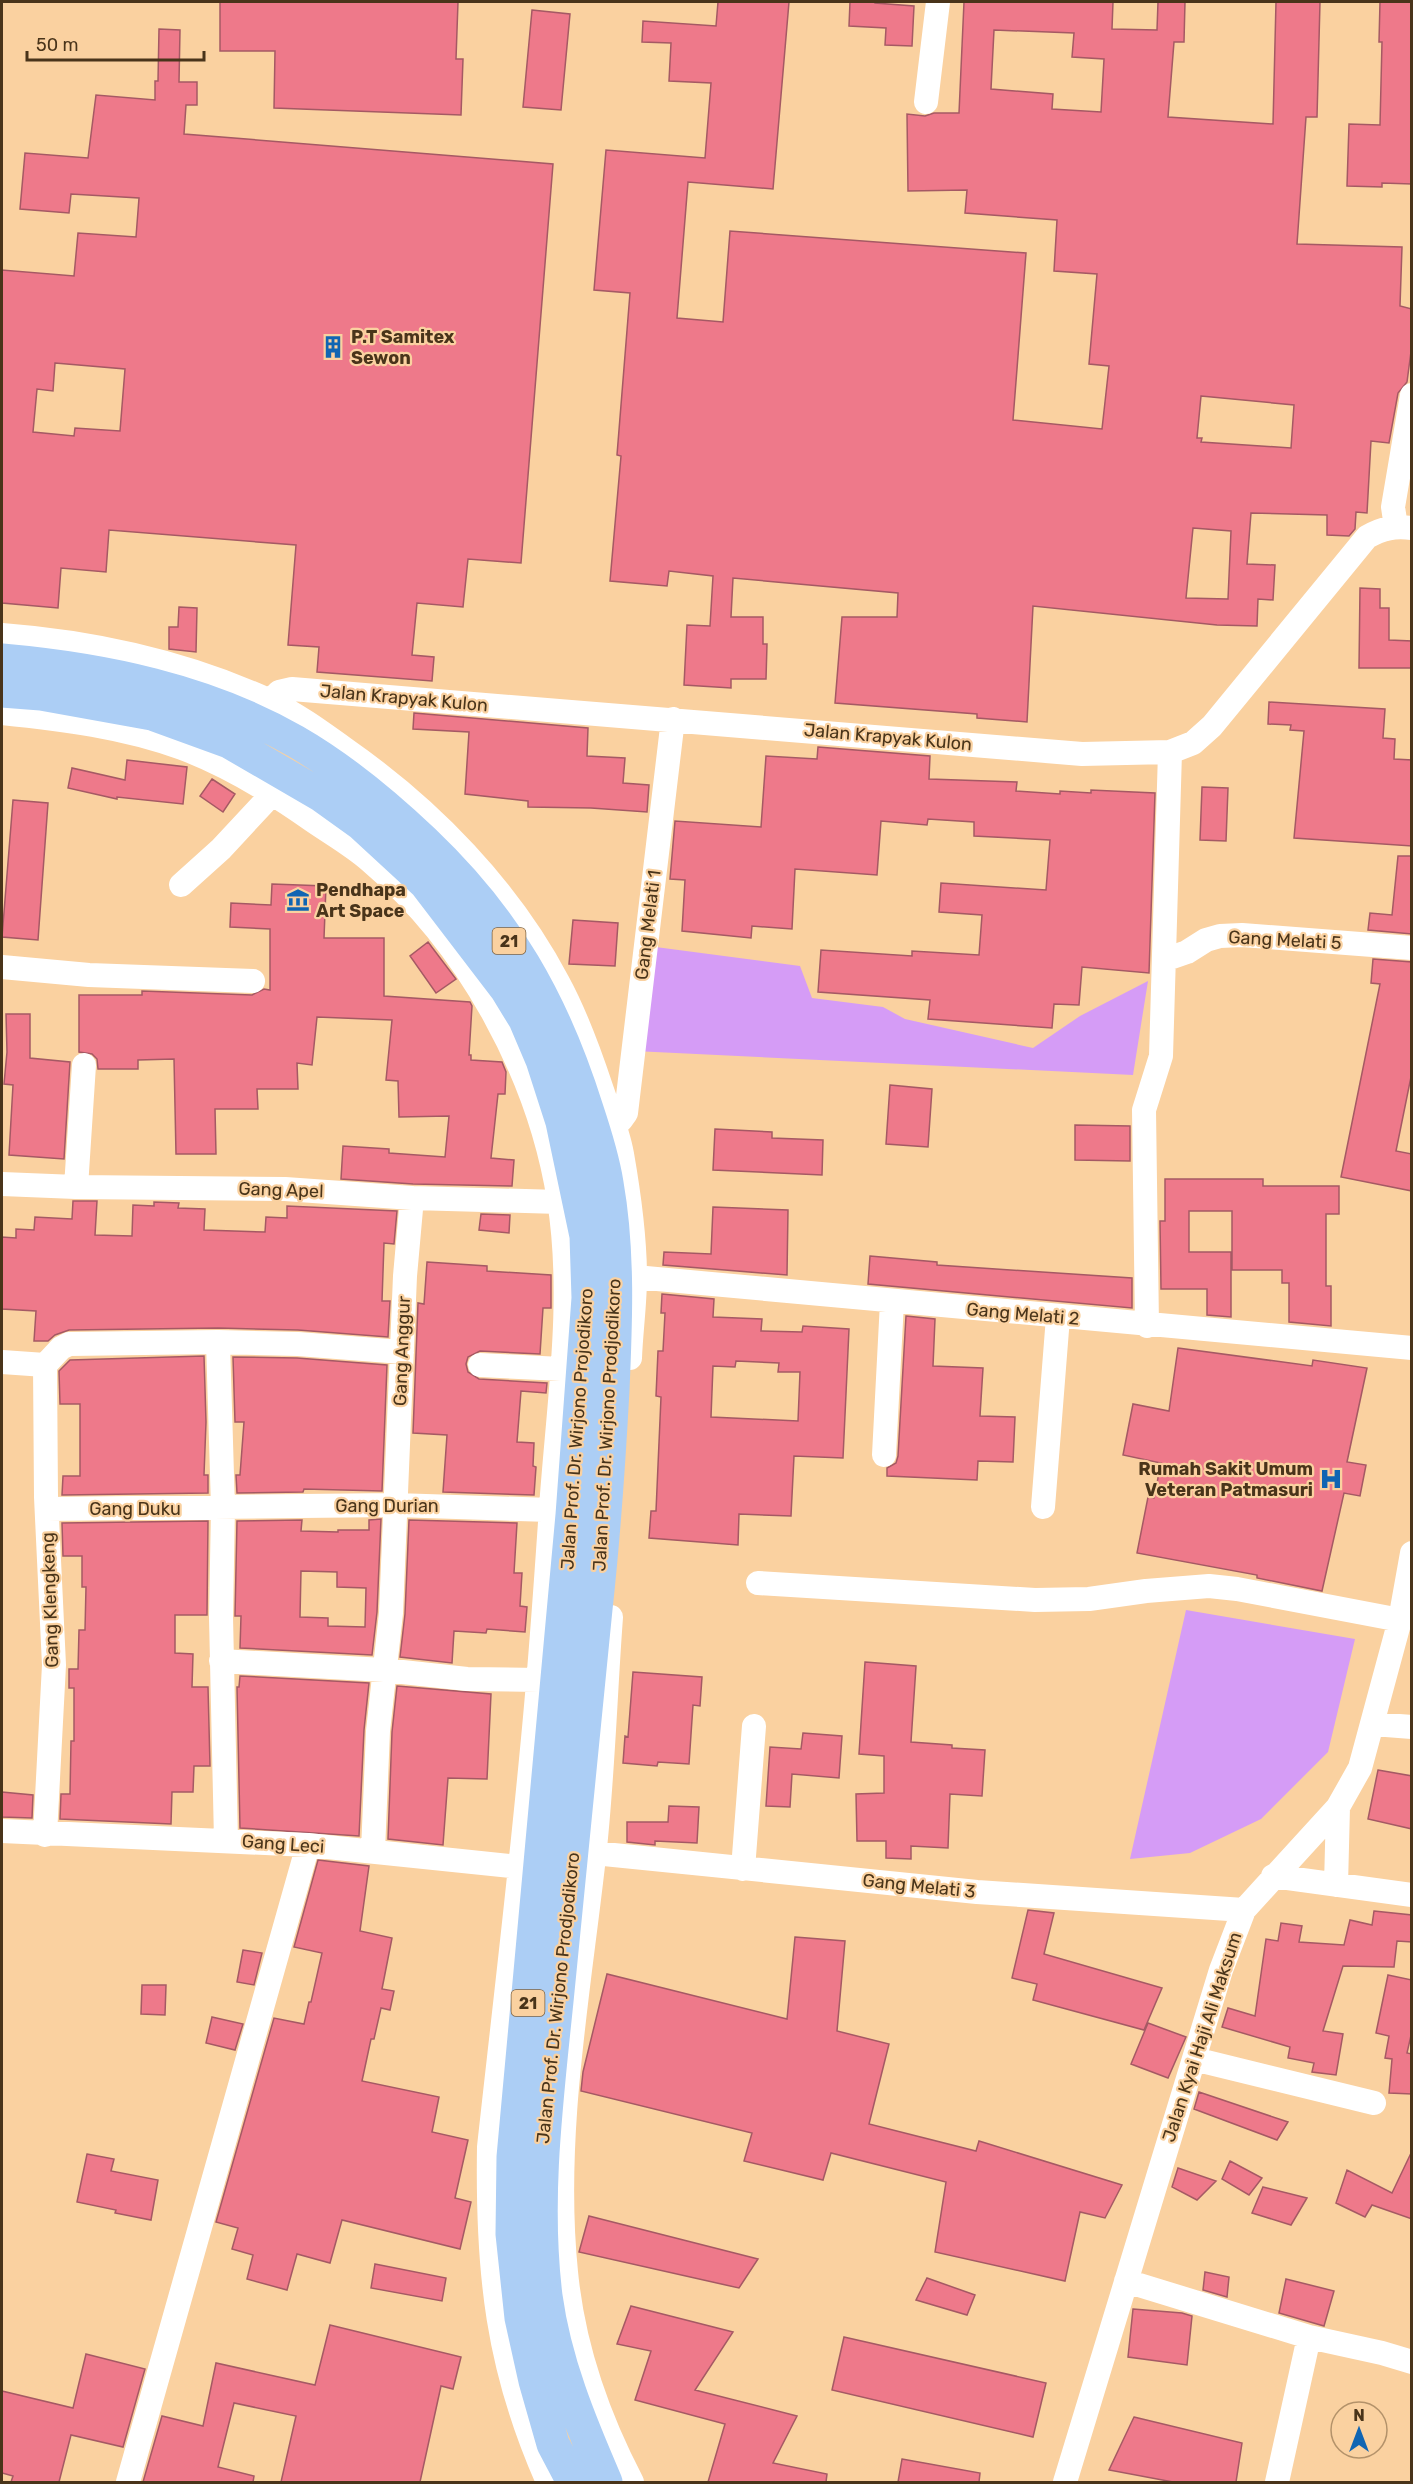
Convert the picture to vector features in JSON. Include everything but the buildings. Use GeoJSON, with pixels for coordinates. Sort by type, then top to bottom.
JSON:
{"type":"FeatureCollection","features":[{"type":"Feature","properties":{"kind":"highway","name":"Jalan Prof. Dr. Wirjono Prodjodikoro"},"geometry":{"type":"LineString","coordinates":[[2,660],[58,665],[170,689],[247,717],[296,742],[359,784],[397,815],[453,868],[514,948],[535,980],[569,1057],[595,1135],[608,1184],[616,1284],[606,1521],[577,1909],[545,2123],[542,2240],[546,2298],[557,2354],[573,2408],[606,2482]]}},
{"type":"Feature","properties":{"kind":"highway","name":"Jalan Prof. Dr. Wirjono Projodikoro"},"geometry":{"type":"LineString","coordinates":[[2,690],[41,694],[152,714],[229,742],[285,773],[361,824],[425,883],[506,989],[525,1020],[542,1060],[562,1122],[586,1236],[588,1299],[561,1513],[523,1929],[512,2234],[521,2318],[535,2381],[553,2444],[573,2482]]}},
{"type":"Feature","properties":{"kind":"highway"},"geometry":{"type":"LineString","coordinates":[[561,1513],[606,1521]]}},
{"type":"Feature","properties":{"kind":"street"},"geometry":{"type":"LineString","coordinates":[[926,102],[938,2]]}},
{"type":"Feature","properties":{"kind":"street"},"geometry":{"type":"LineString","coordinates":[[1404,528],[1393,507],[1412,395]]}},
{"type":"Feature","properties":{"kind":"street","name":"Jalan Krapyak Kulon"},"geometry":{"type":"LineString","coordinates":[[270,701],[279,692],[292,689],[673,719],[1082,754],[1169,764],[1212,726],[1367,537],[1381,529],[1404,528]]}},
{"type":"Feature","properties":{"kind":"street"},"geometry":{"type":"LineString","coordinates":[[2,635],[41,638],[130,652],[234,685],[270,701],[310,724],[395,787],[476,865],[530,934],[558,982],[586,1040],[622,1151],[632,1224],[635,1277],[594,1853],[577,1909],[562,2210],[566,2273],[575,2327],[587,2375],[606,2429],[632,2482]]}},
{"type":"Feature","properties":{"kind":"street"},"geometry":{"type":"LineString","coordinates":[[2,713],[49,718],[124,731],[182,748],[231,770],[273,793],[368,859],[397,885],[474,980],[496,1017],[541,1123],[560,1202],[566,1299],[561,1369],[561,1513],[538,1680],[520,1867],[523,1929],[489,2147],[488,2218],[494,2295],[513,2389],[529,2437],[548,2482]]}},
{"type":"Feature","properties":{"kind":"street","name":"Gang Melati 1"},"geometry":{"type":"LineString","coordinates":[[613,1124],[621,1120],[626,1113],[673,719]]}},
{"type":"Feature","properties":{"kind":"street"},"geometry":{"type":"LineString","coordinates":[[1147,1326],[1144,1110],[1161,1056],[1169,764]]}},
{"type":"Feature","properties":{"kind":"street"},"geometry":{"type":"LineString","coordinates":[[181,885],[221,849],[273,793]]}},
{"type":"Feature","properties":{"kind":"street","name":"Gang Melati 5"},"geometry":{"type":"LineString","coordinates":[[1164,960],[1187,952],[1206,940],[1242,934],[1412,948]]}},
{"type":"Feature","properties":{"kind":"street"},"geometry":{"type":"LineString","coordinates":[[2,967],[89,975],[253,981]]}},
{"type":"Feature","properties":{"kind":"street"},"geometry":{"type":"LineString","coordinates":[[76,1187],[84,1065]]}},
{"type":"Feature","properties":{"kind":"street","name":"Gang Apel"},"geometry":{"type":"LineString","coordinates":[[2,1184],[285,1189],[412,1198],[560,1202]]}},
{"type":"Feature","properties":{"kind":"street","name":"Gang Anggur"},"geometry":{"type":"LineString","coordinates":[[373,1851],[378,1731],[391,1613],[405,1276],[412,1198]]}},
{"type":"Feature","properties":{"kind":"street","name":"Gang Melati 2"},"geometry":{"type":"LineString","coordinates":[[635,1277],[1147,1326],[1412,1348]]}},
{"type":"Feature","properties":{"kind":"street"},"geometry":{"type":"LineString","coordinates":[[884,1455],[892,1302]]}},
{"type":"Feature","properties":{"kind":"street"},"geometry":{"type":"LineString","coordinates":[[1043,1507],[1058,1317]]}},
{"type":"Feature","properties":{"kind":"street"},"geometry":{"type":"LineString","coordinates":[[218,1342],[223,1508],[221,1661],[226,1840]]}},
{"type":"Feature","properties":{"kind":"street"},"geometry":{"type":"LineString","coordinates":[[2,1362],[45,1365],[61,1348],[69,1344],[218,1342],[298,1344],[402,1352]]}},
{"type":"Feature","properties":{"kind":"street","name":"Gang Klengkeng"},"geometry":{"type":"LineString","coordinates":[[45,1365],[47,1509],[54,1665],[45,1834]]}},
{"type":"Feature","properties":{"kind":"street"},"geometry":{"type":"LineString","coordinates":[[480,1365],[561,1369]]}},
{"type":"Feature","properties":{"kind":"street","name":"Gang Durian"},"geometry":{"type":"LineString","coordinates":[[223,1508],[395,1505],[561,1513]]}},
{"type":"Feature","properties":{"kind":"street","name":"Gang Duku"},"geometry":{"type":"LineString","coordinates":[[47,1509],[223,1508]]}},
{"type":"Feature","properties":{"kind":"street","name":"Jalan Kyai Haji Ali Maksum"},"geometry":{"type":"LineString","coordinates":[[1065,2482],[1221,1970],[1244,1910],[1338,1807],[1360,1768],[1400,1620],[1412,1553]]}},
{"type":"Feature","properties":{"kind":"street"},"geometry":{"type":"LineString","coordinates":[[758,1583],[1035,1599],[1089,1599],[1146,1591],[1209,1586],[1237,1589],[1400,1620]]}},
{"type":"Feature","properties":{"kind":"street"},"geometry":{"type":"LineString","coordinates":[[221,1661],[384,1670],[467,1678],[538,1680]]}},
{"type":"Feature","properties":{"kind":"street"},"geometry":{"type":"LineString","coordinates":[[1372,1724],[1412,1727]]}},
{"type":"Feature","properties":{"kind":"street"},"geometry":{"type":"LineString","coordinates":[[743,1869],[754,1726]]}},
{"type":"Feature","properties":{"kind":"street"},"geometry":{"type":"LineString","coordinates":[[1336,1885],[1338,1807]]}},
{"type":"Feature","properties":{"kind":"street","name":"Gang Leci"},"geometry":{"type":"LineString","coordinates":[[2,1831],[308,1845],[520,1867]]}},
{"type":"Feature","properties":{"kind":"street"},"geometry":{"type":"LineString","coordinates":[[128,2482],[308,1845]]}},
{"type":"Feature","properties":{"kind":"street","name":"Gang Melati 3"},"geometry":{"type":"LineString","coordinates":[[594,1853],[977,1892],[1244,1910]]}},
{"type":"Feature","properties":{"kind":"street"},"geometry":{"type":"LineString","coordinates":[[1273,1876],[1412,1895]]}},
{"type":"Feature","properties":{"kind":"street"},"geometry":{"type":"LineString","coordinates":[[1194,2059],[1374,2103]]}},
{"type":"Feature","properties":{"kind":"street"},"geometry":{"type":"LineString","coordinates":[[1126,2281],[1309,2337],[1412,2362]]}},
{"type":"Feature","properties":{"kind":"street"},"geometry":{"type":"LineString","coordinates":[[1276,2482],[1309,2337]]}},
{"type":"Feature","properties":{"kind":"shaded area"},"geometry":{"type":"Polygon","coordinates":[[[648,946],[800,966],[812,998],[883,1007],[905,1019],[1033,1048],[1080,1016],[1148,981],[1133,1075],[634,1051],[648,946]]]}},
{"type":"Feature","properties":{"kind":"shaded area"},"geometry":{"type":"Polygon","coordinates":[[[1186,1610],[1355,1639],[1328,1752],[1261,1819],[1190,1853],[1130,1859],[1186,1610]]]}},
{"type":"Feature","properties":{"kind":"place","name":"P.T Samitex Sewon"},"geometry":{"type":"Point","coordinates":[333,347]}},
{"type":"Feature","properties":{"kind":"place","name":"Pendhapa Art Space"},"geometry":{"type":"Point","coordinates":[298,900]}},
{"type":"Feature","properties":{"kind":"place","name":"Rumah Sakit Umum Veteran Patmasuri"},"geometry":{"type":"Point","coordinates":[1331,1479]}}]}
